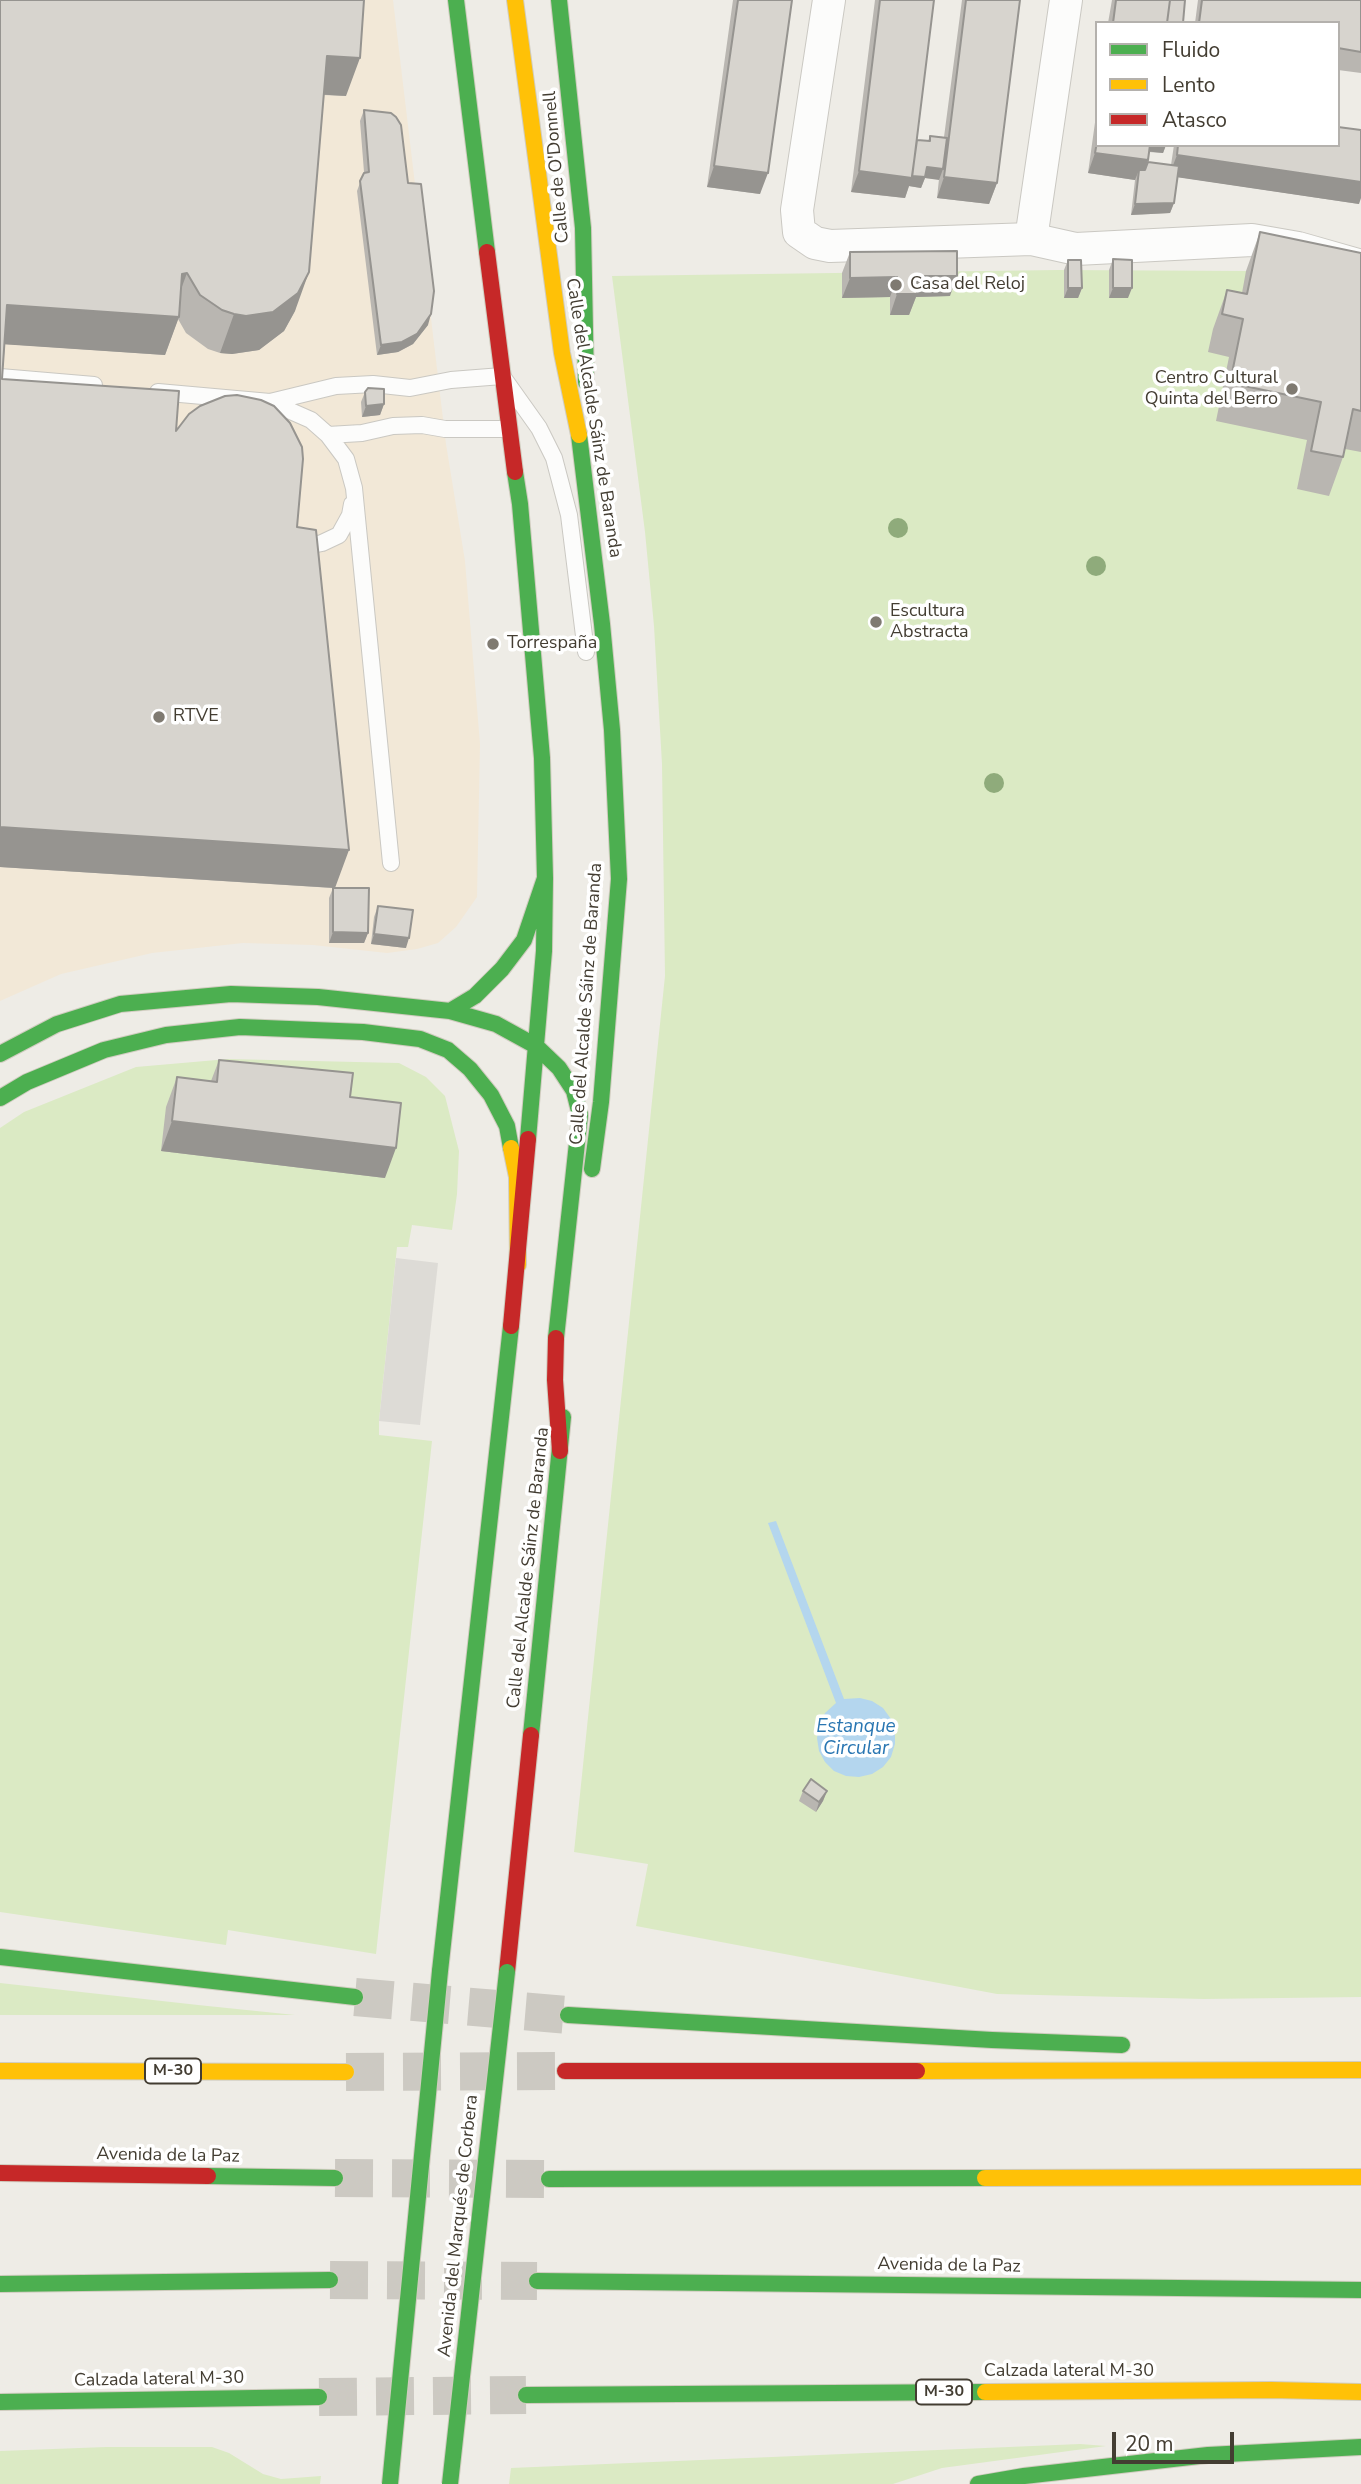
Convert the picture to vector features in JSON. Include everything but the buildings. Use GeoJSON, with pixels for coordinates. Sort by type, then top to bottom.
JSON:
{"type":"FeatureCollection","features":[{"type":"Feature","properties":{"kind":"main road"},"geometry":{"type":"LineString","coordinates":[[390,2484],[440,1971],[518,1265],[544,951],[542,758],[533,641],[520,504],[508,429],[456,0]]}},
{"type":"Feature","properties":{"kind":"main road","name":"Calle del Alcalde Sáinz de Baranda"},"geometry":{"type":"LineString","coordinates":[[515,0],[562,353],[583,457],[603,624],[612,730],[619,880],[601,1102],[591,1183]]}},
{"type":"Feature","properties":{"kind":"main road","name":"Calle de O'Donnell"},"geometry":{"type":"LineString","coordinates":[[559,0],[583,228],[586,310],[583,457]]}},
{"type":"Feature","properties":{"kind":"main road"},"geometry":{"type":"LineString","coordinates":[[450,1011],[475,996],[502,970],[524,940],[545,878]]}},
{"type":"Feature","properties":{"kind":"main road"},"geometry":{"type":"LineString","coordinates":[[0,1054],[57,1024],[120,1004],[231,993],[318,998],[450,1011],[496,1024],[536,1046],[559,1068],[574,1091],[580,1115],[556,1327],[555,1380],[560,1451]]}},
{"type":"Feature","properties":{"kind":"main road"},"geometry":{"type":"LineString","coordinates":[[0,1098],[27,1082],[104,1050],[166,1035],[240,1027],[363,1032],[420,1039],[448,1050],[470,1069],[491,1095],[507,1126],[517,1177],[518,1265]]}},
{"type":"Feature","properties":{"kind":"main road","name":"Calle del Alcalde Sáinz de Baranda"},"geometry":{"type":"LineString","coordinates":[[507,1972],[580,1264]]}},
{"type":"Feature","properties":{"kind":"main road"},"geometry":{"type":"LineString","coordinates":[[0,1957],[355,1997]]}},
{"type":"Feature","properties":{"kind":"main road","name":"Avenida del Marqués de Corbera"},"geometry":{"type":"LineString","coordinates":[[450,2484],[507,1972]]}},
{"type":"Feature","properties":{"kind":"main road"},"geometry":{"type":"LineString","coordinates":[[568,2015],[1139,2046]]}},
{"type":"Feature","properties":{"kind":"main road"},"geometry":{"type":"LineString","coordinates":[[1244,2054],[1361,2068]]}},
{"type":"Feature","properties":{"kind":"main road"},"geometry":{"type":"LineString","coordinates":[[565,2071],[1361,2068]]}},
{"type":"Feature","properties":{"kind":"main road","name":"M-30"},"geometry":{"type":"LineString","coordinates":[[0,2071],[345,2072]]}},
{"type":"Feature","properties":{"kind":"main road","name":"Avenida de la Paz"},"geometry":{"type":"LineString","coordinates":[[0,2173],[335,2178]]}},
{"type":"Feature","properties":{"kind":"main road"},"geometry":{"type":"LineString","coordinates":[[550,2179],[1361,2176]]}},
{"type":"Feature","properties":{"kind":"main road"},"geometry":{"type":"LineString","coordinates":[[0,2284],[330,2280]]}},
{"type":"Feature","properties":{"kind":"main road","name":"Avenida de la Paz"},"geometry":{"type":"LineString","coordinates":[[537,2281],[1361,2290]]}},
{"type":"Feature","properties":{"kind":"main road","name":"Calzada lateral M-30"},"geometry":{"type":"LineString","coordinates":[[526,2395],[1258,2390],[1361,2392]]}},
{"type":"Feature","properties":{"kind":"main road","name":"Calzada lateral M-30"},"geometry":{"type":"LineString","coordinates":[[0,2402],[319,2397]]}},
{"type":"Feature","properties":{"kind":"main road"},"geometry":{"type":"LineString","coordinates":[[978,2484],[1024,2476],[1208,2455],[1361,2446]]}},
{"type":"Feature","properties":{"kind":"street"},"geometry":{"type":"LineString","coordinates":[[829,0],[797,210],[799,232],[815,243],[831,246],[1031,239],[1076,249],[1252,240],[1298,248],[1361,266]]}},
{"type":"Feature","properties":{"kind":"street"},"geometry":{"type":"LineString","coordinates":[[1031,239],[1066,0]]}},
{"type":"Feature","properties":{"kind":"lane"},"geometry":{"type":"LineString","coordinates":[[270,402],[336,386],[373,384],[410,388],[451,380],[502,376],[539,428],[554,458],[569,515],[590,671],[612,730]]}},
{"type":"Feature","properties":{"kind":"lane"},"geometry":{"type":"LineString","coordinates":[[0,377],[108,387]]}},
{"type":"Feature","properties":{"kind":"lane"},"geometry":{"type":"LineString","coordinates":[[149,391],[270,402],[311,420],[328,435],[346,459],[354,488],[391,863]]}},
{"type":"Feature","properties":{"kind":"lane"},"geometry":{"type":"LineString","coordinates":[[328,435],[362,433],[393,426],[508,429]]}},
{"type":"Feature","properties":{"kind":"lane"},"geometry":{"type":"LineString","coordinates":[[285,543],[307,546],[339,535],[350,515],[354,488]]}},
{"type":"Feature","properties":{"kind":"shaded area"},"geometry":{"type":"Polygon","coordinates":[[[0,0],[393,0],[446,444],[465,561],[480,744],[477,897],[456,927],[438,943],[387,953],[313,945],[243,943],[152,953],[61,974],[0,1001],[0,0]]]}},
{"type":"Feature","properties":{"kind":"shaded area"},"geometry":{"type":"Polygon","coordinates":[[[396,1258],[438,1263],[420,1425],[379,1421],[396,1258]]]}},
{"type":"Feature","properties":{"kind":"green space"},"geometry":{"type":"Polygon","coordinates":[[[1058,270],[1246,271],[1361,294],[1361,1997],[1204,1999],[997,1994],[636,1926],[648,1864],[574,1852],[665,976],[662,764],[654,626],[645,532],[612,276],[1058,270]]]}},
{"type":"Feature","properties":{"kind":"green space"},"geometry":{"type":"Polygon","coordinates":[[[228,1059],[399,1063],[426,1077],[445,1096],[459,1151],[452,1230],[412,1225],[408,1247],[397,1247],[379,1421],[379,1435],[432,1441],[376,1954],[228,1930],[226,1945],[0,1912],[0,1128],[24,1112],[136,1067],[228,1059]]]}},
{"type":"Feature","properties":{"kind":"green space"},"geometry":{"type":"Polygon","coordinates":[[[0,1983],[198,2005],[295,2015],[0,2015],[0,1983]]]}},
{"type":"Feature","properties":{"kind":"green space"},"geometry":{"type":"Polygon","coordinates":[[[1080,2444],[1106,2446],[942,2468],[893,2484],[509,2484],[511,2468],[1080,2444]]]}},
{"type":"Feature","properties":{"kind":"green space"},"geometry":{"type":"Polygon","coordinates":[[[212,2447],[229,2453],[263,2474],[281,2479],[321,2476],[320,2484],[0,2484],[0,2451],[212,2447]]]}},
{"type":"Feature","properties":{"kind":"water","name":"Estanque Circular"},"geometry":{"type":"Polygon","coordinates":[[[776,1521],[844,1699],[860,1698],[872,1701],[883,1708],[891,1719],[895,1744],[891,1757],[883,1767],[872,1774],[846,1776],[834,1771],[819,1751],[819,1725],[825,1713],[836,1703],[768,1523],[776,1521]]]}},
{"type":"Feature","properties":{"kind":"tunnel"},"geometry":{"type":"LineString","coordinates":[[355,1997],[568,2015]]}},
{"type":"Feature","properties":{"kind":"tunnel"},"geometry":{"type":"LineString","coordinates":[[346,2072],[565,2071]]}},
{"type":"Feature","properties":{"kind":"tunnel"},"geometry":{"type":"LineString","coordinates":[[335,2178],[549,2179]]}},
{"type":"Feature","properties":{"kind":"tunnel"},"geometry":{"type":"LineString","coordinates":[[330,2280],[537,2281]]}},
{"type":"Feature","properties":{"kind":"tunnel"},"geometry":{"type":"LineString","coordinates":[[319,2397],[526,2395]]}},
{"type":"Feature","properties":{"kind":"traffic: fast"},"geometry":{"type":"LineString","coordinates":[[456,0],[487,252]]}},
{"type":"Feature","properties":{"kind":"traffic: fast"},"geometry":{"type":"LineString","coordinates":[[559,0],[583,228],[586,382]]}},
{"type":"Feature","properties":{"kind":"traffic: fast"},"geometry":{"type":"LineString","coordinates":[[579,435],[612,730],[619,879],[601,1102],[592,1169]]}},
{"type":"Feature","properties":{"kind":"traffic: fast"},"geometry":{"type":"LineString","coordinates":[[515,472],[542,758],[545,878],[544,951],[528,1139]]}},
{"type":"Feature","properties":{"kind":"traffic: fast"},"geometry":{"type":"LineString","coordinates":[[450,1011],[475,996],[502,969],[524,940],[545,878]]}},
{"type":"Feature","properties":{"kind":"traffic: fast"},"geometry":{"type":"LineString","coordinates":[[0,1054],[57,1024],[120,1004],[231,994],[318,997],[450,1011],[496,1024],[536,1046],[559,1068],[574,1091],[580,1115],[556,1338]]}},
{"type":"Feature","properties":{"kind":"traffic: fast"},"geometry":{"type":"LineString","coordinates":[[0,1098],[27,1082],[104,1050],[166,1035],[240,1027],[363,1032],[420,1039],[448,1050],[470,1069],[491,1095],[507,1126],[511,1148]]}},
{"type":"Feature","properties":{"kind":"traffic: fast"},"geometry":{"type":"LineString","coordinates":[[440,1971],[511,1326]]}},
{"type":"Feature","properties":{"kind":"traffic: fast"},"geometry":{"type":"LineString","coordinates":[[531,1735],[563,1417]]}},
{"type":"Feature","properties":{"kind":"traffic: fast"},"geometry":{"type":"LineString","coordinates":[[0,1957],[355,1997]]}},
{"type":"Feature","properties":{"kind":"traffic: fast"},"geometry":{"type":"LineString","coordinates":[[390,2484],[440,1971]]}},
{"type":"Feature","properties":{"kind":"traffic: fast"},"geometry":{"type":"LineString","coordinates":[[450,2484],[507,1972]]}},
{"type":"Feature","properties":{"kind":"traffic: fast"},"geometry":{"type":"LineString","coordinates":[[568,2015],[1122,2045]]}},
{"type":"Feature","properties":{"kind":"traffic: fast"},"geometry":{"type":"LineString","coordinates":[[208,2176],[335,2178]]}},
{"type":"Feature","properties":{"kind":"traffic: fast"},"geometry":{"type":"LineString","coordinates":[[549,2179],[985,2178]]}},
{"type":"Feature","properties":{"kind":"traffic: fast"},"geometry":{"type":"LineString","coordinates":[[0,2284],[330,2280]]}},
{"type":"Feature","properties":{"kind":"traffic: fast"},"geometry":{"type":"LineString","coordinates":[[537,2281],[1361,2290]]}},
{"type":"Feature","properties":{"kind":"traffic: fast"},"geometry":{"type":"LineString","coordinates":[[526,2395],[985,2392]]}},
{"type":"Feature","properties":{"kind":"traffic: fast"},"geometry":{"type":"LineString","coordinates":[[0,2402],[319,2397]]}},
{"type":"Feature","properties":{"kind":"traffic: fast"},"geometry":{"type":"LineString","coordinates":[[978,2484],[1024,2476],[1208,2455],[1361,2447]]}},
{"type":"Feature","properties":{"kind":"traffic: slow"},"geometry":{"type":"LineString","coordinates":[[515,0],[562,353],[579,435]]}},
{"type":"Feature","properties":{"kind":"traffic: slow"},"geometry":{"type":"LineString","coordinates":[[511,1148],[517,1177],[518,1265]]}},
{"type":"Feature","properties":{"kind":"traffic: slow"},"geometry":{"type":"LineString","coordinates":[[917,2071],[1361,2070]]}},
{"type":"Feature","properties":{"kind":"traffic: slow"},"geometry":{"type":"LineString","coordinates":[[0,2071],[346,2072]]}},
{"type":"Feature","properties":{"kind":"traffic: slow"},"geometry":{"type":"LineString","coordinates":[[985,2178],[1361,2177]]}},
{"type":"Feature","properties":{"kind":"traffic: slow"},"geometry":{"type":"LineString","coordinates":[[985,2392],[1361,2392]]}},
{"type":"Feature","properties":{"kind":"traffic: jam"},"geometry":{"type":"LineString","coordinates":[[487,252],[515,472]]}},
{"type":"Feature","properties":{"kind":"traffic: jam"},"geometry":{"type":"LineString","coordinates":[[511,1326],[528,1139]]}},
{"type":"Feature","properties":{"kind":"traffic: jam"},"geometry":{"type":"LineString","coordinates":[[556,1338],[555,1380],[560,1451]]}},
{"type":"Feature","properties":{"kind":"traffic: jam"},"geometry":{"type":"LineString","coordinates":[[507,1972],[531,1735]]}},
{"type":"Feature","properties":{"kind":"traffic: jam"},"geometry":{"type":"LineString","coordinates":[[565,2071],[917,2071]]}},
{"type":"Feature","properties":{"kind":"traffic: jam"},"geometry":{"type":"LineString","coordinates":[[0,2173],[208,2176]]}},
{"type":"Feature","properties":{"kind":"place","name":"Casa del Reloj"},"geometry":{"type":"Point","coordinates":[896,285]}},
{"type":"Feature","properties":{"kind":"place","name":"Centro Cultural Quinta del Berro"},"geometry":{"type":"Point","coordinates":[1292,389]}},
{"type":"Feature","properties":{"kind":"place","name":"Escultura Abstracta"},"geometry":{"type":"Point","coordinates":[876,622]}},
{"type":"Feature","properties":{"kind":"place","name":"Torrespaña"},"geometry":{"type":"Point","coordinates":[493,644]}},
{"type":"Feature","properties":{"kind":"place","name":"RTVE"},"geometry":{"type":"Point","coordinates":[159,717]}}]}
